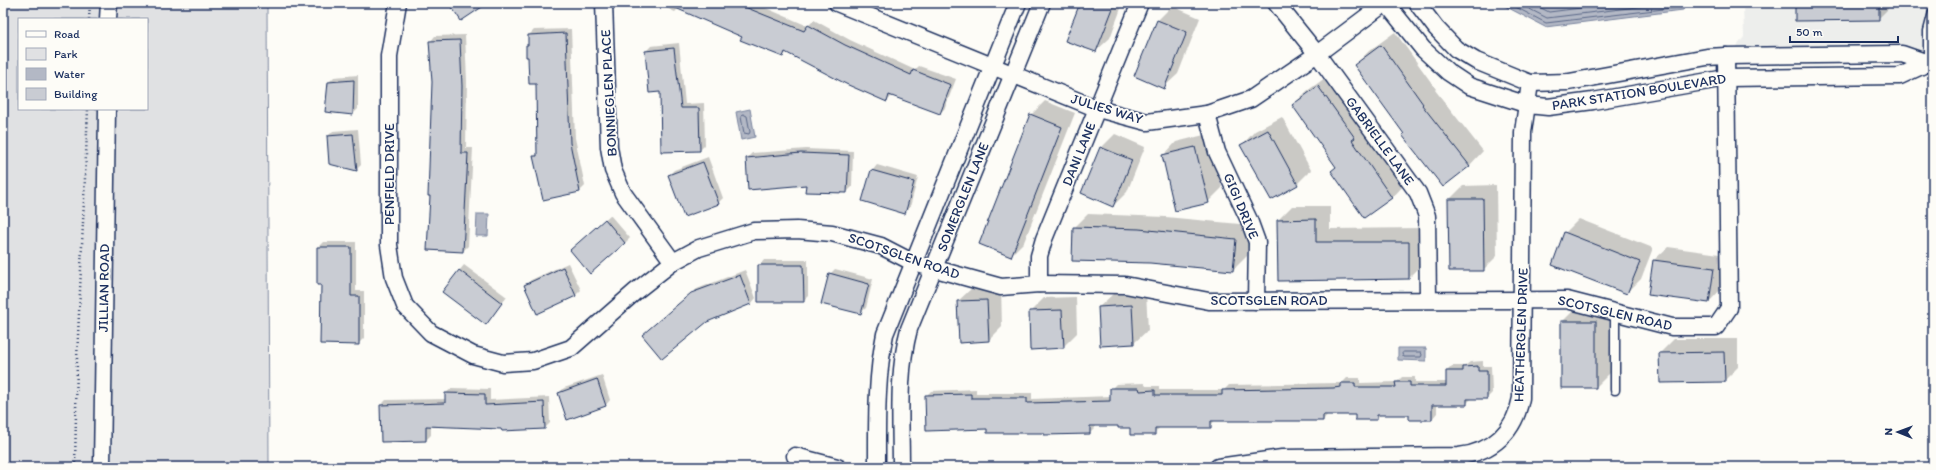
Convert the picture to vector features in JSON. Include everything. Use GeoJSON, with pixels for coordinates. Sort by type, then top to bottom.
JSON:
{"type":"FeatureCollection","features":[{"type":"Feature","properties":{"kind":"street"},"geometry":{"type":"LineString","coordinates":[[108,18],[109,3]]}},
{"type":"Feature","properties":{"kind":"street","name":"PENFIELD DRIVE"},"geometry":{"type":"LineString","coordinates":[[398,3],[389,56],[389,245],[394,278],[405,306],[431,333]]}},
{"type":"Feature","properties":{"kind":"street","name":"BONNIEGLEN PLACE"},"geometry":{"type":"LineString","coordinates":[[604,3],[609,147],[613,170],[623,193],[673,262]]}},
{"type":"Feature","properties":{"kind":"street","name":"JULIES WAY"},"geometry":{"type":"LineString","coordinates":[[838,3],[1098,109],[1147,122],[1207,114],[1251,99],[1317,54],[1386,3]]}},
{"type":"Feature","properties":{"kind":"street","name":"SOMERGLEN LANE"},"geometry":{"type":"LineString","coordinates":[[877,467],[878,390],[880,359],[885,334],[1018,3]]}},
{"type":"Feature","properties":{"kind":"street","name":"SOMERGLEN LANE"},"geometry":{"type":"LineString","coordinates":[[901,467],[900,373],[903,352],[909,329],[1042,3]]}},
{"type":"Feature","properties":{"kind":"street","name":"DANI LANE"},"geometry":{"type":"LineString","coordinates":[[1039,284],[1039,256],[1044,239],[1140,3]]}},
{"type":"Feature","properties":{"kind":"street","name":"GABRIELLE LANE"},"geometry":{"type":"LineString","coordinates":[[1276,3],[1317,54],[1418,193],[1427,216],[1428,299]]}},
{"type":"Feature","properties":{"kind":"street","name":"PARK STATION BOULEVARD"},"geometry":{"type":"LineString","coordinates":[[1386,3],[1423,49],[1448,72],[1469,86],[1528,105],[1548,107],[1726,78],[1766,76],[1900,76],[1930,63]]}},
{"type":"Feature","properties":{"kind":"street","name":"PARK STATION BOULEVARD"},"geometry":{"type":"LineString","coordinates":[[1417,3],[1436,28],[1456,49],[1476,61],[1530,83],[1569,82],[1707,57],[1726,56],[1902,54],[1930,63]]}},
{"type":"Feature","properties":{"kind":"street","name":"SCOTSGLEN ROAD"},"geometry":{"type":"LineString","coordinates":[[431,333],[473,355],[503,363],[533,361],[571,348],[636,291],[673,262],[699,248],[754,231],[797,230],[832,233],[860,240],[881,246],[914,262],[1001,287],[1039,284],[1125,285],[1209,301],[1522,298],[1567,300],[1672,328],[1716,327],[1729,308],[1726,56]]}},
{"type":"Feature","properties":{"kind":"street","name":"HEATHERGLEN DRIVE"},"geometry":{"type":"LineString","coordinates":[[1218,467],[1282,458],[1459,456],[1486,449],[1496,443],[1510,428],[1519,408],[1521,398],[1523,132],[1530,83]]}},
{"type":"Feature","properties":{"kind":"street","name":"JILLIAN ROAD"},"geometry":{"type":"LineString","coordinates":[[102,467],[107,110]]}},
{"type":"Feature","properties":{"kind":"street","name":"GIGI DRIVE"},"geometry":{"type":"LineString","coordinates":[[1207,114],[1216,152],[1249,220],[1257,242],[1256,301]]}},
{"type":"Feature","properties":{"kind":"street"},"geometry":{"type":"LineString","coordinates":[[795,456],[838,467]]}},
{"type":"Feature","properties":{"kind":"lane"},"geometry":{"type":"LineString","coordinates":[[1930,63],[1928,31],[1933,12]]}},
{"type":"Feature","properties":{"kind":"lane"},"geometry":{"type":"LineString","coordinates":[[1615,313],[1615,390]]}},
{"type":"Feature","properties":{"kind":"path"},"geometry":{"type":"LineString","coordinates":[[89,18],[90,3]]}},
{"type":"Feature","properties":{"kind":"path"},"geometry":{"type":"LineString","coordinates":[[75,467],[77,358],[88,110]]}},
{"type":"Feature","properties":{"kind":"shaded area"},"geometry":{"type":"Polygon","coordinates":[[[1743,3],[1933,3],[1933,50],[1734,50],[1744,37],[1743,3]]]}},
{"type":"Feature","properties":{"kind":"green space"},"geometry":{"type":"Polygon","coordinates":[[[3,3],[267,3],[269,467],[3,467],[3,3]]]}},
{"type":"Feature","properties":{"kind":"water"},"geometry":{"type":"Polygon","coordinates":[[[1499,3],[1687,3],[1683,10],[1545,27],[1499,3]]]}},
{"type":"Feature","properties":{"kind":"water"},"geometry":{"type":"Polygon","coordinates":[[[750,109],[755,137],[741,140],[736,112],[750,109]]]}},
{"type":"Feature","properties":{"kind":"water"},"geometry":{"type":"Polygon","coordinates":[[[477,214],[489,214],[488,236],[476,236],[477,214]]]}},
{"type":"Feature","properties":{"kind":"water"},"geometry":{"type":"Polygon","coordinates":[[[1398,348],[1426,348],[1426,361],[1398,360],[1398,348]]]}},
{"type":"Feature","properties":{"kind":"building"},"geometry":{"type":"Polygon","coordinates":[[[449,3],[488,3],[461,21],[449,3]]]}},
{"type":"Feature","properties":{"kind":"building"},"geometry":{"type":"Polygon","coordinates":[[[664,3],[735,3],[804,31],[808,25],[845,45],[911,75],[913,70],[951,85],[940,114],[889,95],[887,102],[846,84],[785,52],[783,57],[740,40],[742,37],[664,3]]]}},
{"type":"Feature","properties":{"kind":"building"},"geometry":{"type":"Polygon","coordinates":[[[1080,3],[1115,3],[1096,52],[1065,41],[1080,3]]]}},
{"type":"Feature","properties":{"kind":"building"},"geometry":{"type":"Polygon","coordinates":[[[1795,3],[1879,3],[1879,20],[1795,21],[1795,3]]]}},
{"type":"Feature","properties":{"kind":"building"},"geometry":{"type":"Polygon","coordinates":[[[1157,20],[1187,32],[1164,89],[1134,76],[1157,20]]]}},
{"type":"Feature","properties":{"kind":"building"},"geometry":{"type":"Polygon","coordinates":[[[566,33],[570,143],[580,192],[543,200],[533,156],[537,156],[536,84],[529,84],[526,45],[528,45],[528,35],[566,33]]]}},
{"type":"Feature","properties":{"kind":"building"},"geometry":{"type":"Polygon","coordinates":[[[460,40],[462,86],[461,153],[468,153],[463,252],[427,250],[430,196],[428,196],[432,82],[429,41],[460,40]]]}},
{"type":"Feature","properties":{"kind":"building"},"geometry":{"type":"Polygon","coordinates":[[[1381,45],[1423,104],[1422,105],[1470,166],[1443,187],[1402,135],[1404,134],[1354,65],[1381,45]]]}},
{"type":"Feature","properties":{"kind":"building"},"geometry":{"type":"Polygon","coordinates":[[[674,48],[681,108],[699,108],[700,151],[661,152],[660,92],[649,93],[645,51],[674,48]]]}},
{"type":"Feature","properties":{"kind":"building"},"geometry":{"type":"Polygon","coordinates":[[[354,80],[353,115],[325,112],[328,82],[354,80]]]}},
{"type":"Feature","properties":{"kind":"building"},"geometry":{"type":"Polygon","coordinates":[[[1318,86],[1355,138],[1352,140],[1392,198],[1364,218],[1331,171],[1336,167],[1292,105],[1318,86]]]}},
{"type":"Feature","properties":{"kind":"building"},"geometry":{"type":"Polygon","coordinates":[[[1030,114],[1062,127],[1011,257],[979,244],[1030,114]]]}},
{"type":"Feature","properties":{"kind":"building"},"geometry":{"type":"Polygon","coordinates":[[[1268,130],[1298,185],[1271,200],[1240,145],[1268,130]]]}},
{"type":"Feature","properties":{"kind":"building"},"geometry":{"type":"Polygon","coordinates":[[[353,134],[357,171],[329,164],[327,136],[353,134]]]}},
{"type":"Feature","properties":{"kind":"building"},"geometry":{"type":"Polygon","coordinates":[[[1100,147],[1132,160],[1113,207],[1081,193],[1100,147]]]}},
{"type":"Feature","properties":{"kind":"building"},"geometry":{"type":"Polygon","coordinates":[[[1195,147],[1209,203],[1175,211],[1162,155],[1195,147]]]}},
{"type":"Feature","properties":{"kind":"building"},"geometry":{"type":"Polygon","coordinates":[[[801,153],[849,155],[847,193],[805,192],[806,185],[748,190],[746,158],[801,153]]]}},
{"type":"Feature","properties":{"kind":"building"},"geometry":{"type":"Polygon","coordinates":[[[703,162],[719,204],[684,217],[668,175],[703,162]]]}},
{"type":"Feature","properties":{"kind":"building"},"geometry":{"type":"Polygon","coordinates":[[[871,170],[914,182],[905,214],[862,201],[871,170]]]}},
{"type":"Feature","properties":{"kind":"building"},"geometry":{"type":"Polygon","coordinates":[[[1448,199],[1483,199],[1484,271],[1449,271],[1448,199]]]}},
{"type":"Feature","properties":{"kind":"building"},"geometry":{"type":"Polygon","coordinates":[[[605,219],[625,243],[590,274],[570,250],[605,219]]]}},
{"type":"Feature","properties":{"kind":"building"},"geometry":{"type":"Polygon","coordinates":[[[1316,219],[1316,242],[1409,242],[1409,279],[1278,281],[1277,220],[1316,219]]]}},
{"type":"Feature","properties":{"kind":"building"},"geometry":{"type":"Polygon","coordinates":[[[1073,227],[1139,229],[1236,239],[1233,271],[1150,263],[1072,261],[1073,227]]]}},
{"type":"Feature","properties":{"kind":"building"},"geometry":{"type":"Polygon","coordinates":[[[1564,232],[1640,262],[1627,294],[1552,265],[1564,232]]]}},
{"type":"Feature","properties":{"kind":"building"},"geometry":{"type":"Polygon","coordinates":[[[317,247],[351,247],[351,296],[359,296],[359,345],[320,344],[321,285],[317,285],[317,247]]]}},
{"type":"Feature","properties":{"kind":"building"},"geometry":{"type":"Polygon","coordinates":[[[1653,260],[1714,268],[1709,303],[1648,295],[1653,260]]]}},
{"type":"Feature","properties":{"kind":"building"},"geometry":{"type":"Polygon","coordinates":[[[758,265],[803,265],[804,302],[758,302],[758,265]]]}},
{"type":"Feature","properties":{"kind":"building"},"geometry":{"type":"Polygon","coordinates":[[[563,267],[576,296],[537,314],[524,285],[563,267]]]}},
{"type":"Feature","properties":{"kind":"building"},"geometry":{"type":"Polygon","coordinates":[[[459,270],[502,303],[486,325],[442,292],[459,270]]]}},
{"type":"Feature","properties":{"kind":"building"},"geometry":{"type":"Polygon","coordinates":[[[829,273],[869,284],[861,314],[821,304],[829,273]]]}},
{"type":"Feature","properties":{"kind":"building"},"geometry":{"type":"Polygon","coordinates":[[[740,275],[751,304],[707,322],[662,359],[642,335],[691,293],[740,275]]]}},
{"type":"Feature","properties":{"kind":"building"},"geometry":{"type":"Polygon","coordinates":[[[987,300],[989,341],[959,343],[957,301],[987,300]]]}},
{"type":"Feature","properties":{"kind":"building"},"geometry":{"type":"Polygon","coordinates":[[[1132,305],[1134,344],[1100,346],[1098,307],[1132,305]]]}},
{"type":"Feature","properties":{"kind":"building"},"geometry":{"type":"Polygon","coordinates":[[[1062,310],[1064,348],[1030,350],[1029,311],[1062,310]]]}},
{"type":"Feature","properties":{"kind":"building"},"geometry":{"type":"Polygon","coordinates":[[[1561,321],[1596,321],[1596,388],[1561,388],[1561,321]]]}},
{"type":"Feature","properties":{"kind":"building"},"geometry":{"type":"Polygon","coordinates":[[[1724,352],[1725,382],[1660,383],[1659,353],[1724,352]]]}},
{"type":"Feature","properties":{"kind":"building"},"geometry":{"type":"Polygon","coordinates":[[[1478,366],[1478,371],[1487,371],[1487,399],[1467,399],[1467,405],[1432,405],[1432,420],[1409,420],[1409,415],[1377,415],[1377,420],[1355,420],[1355,415],[1323,415],[1323,421],[1211,421],[1211,428],[1155,428],[1155,435],[1130,435],[1130,428],[1118,428],[1118,426],[1090,426],[1090,434],[1044,435],[1044,433],[987,433],[987,429],[926,431],[925,395],[971,394],[971,398],[1027,398],[1027,403],[1110,401],[1110,388],[1139,388],[1140,391],[1155,390],[1155,395],[1222,395],[1222,390],[1333,388],[1341,387],[1341,383],[1355,383],[1355,387],[1396,387],[1395,382],[1410,382],[1410,386],[1446,386],[1446,371],[1463,371],[1463,367],[1478,366]]]}},
{"type":"Feature","properties":{"kind":"building"},"geometry":{"type":"Polygon","coordinates":[[[597,379],[606,406],[567,420],[558,393],[597,379]]]}},
{"type":"Feature","properties":{"kind":"building"},"geometry":{"type":"Polygon","coordinates":[[[445,393],[485,394],[485,405],[544,402],[545,429],[502,431],[501,429],[426,426],[426,441],[381,442],[380,405],[445,403],[445,393]]]}}]}
